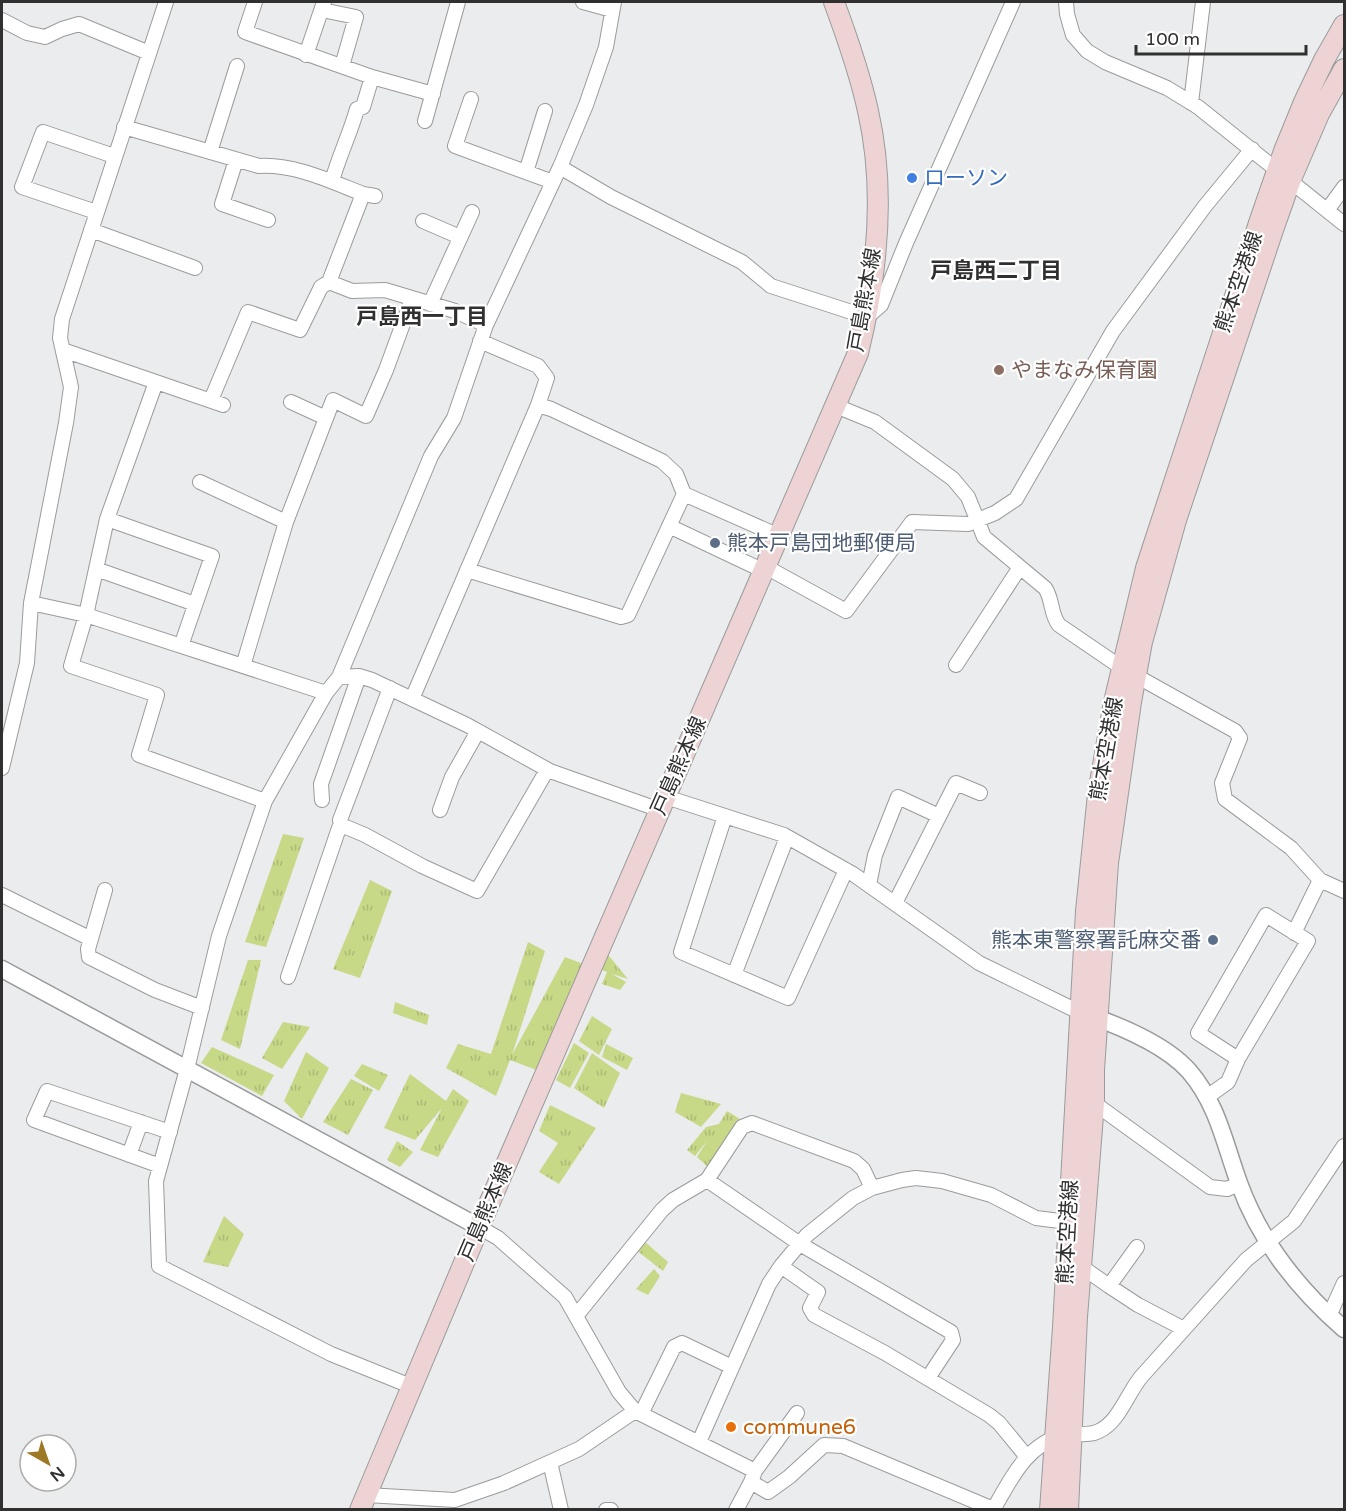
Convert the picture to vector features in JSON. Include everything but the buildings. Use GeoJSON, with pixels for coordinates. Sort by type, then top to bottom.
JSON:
{"type":"FeatureCollection","features":[{"type":"Feature","properties":{"kind":"main road","name":"戸島熊本線"},"geometry":{"type":"LineString","coordinates":[[363,1502],[479,1227],[858,353],[867,317],[877,233],[878,191],[869,112],[854,57],[834,2]]}},
{"type":"Feature","properties":{"kind":"main road","name":"熊本空港線"},"geometry":{"type":"LineString","coordinates":[[1068,1509],[1063,1435],[1068,1222],[1089,1015],[1129,671],[1284,174],[1304,102],[1344,25]]}},
{"type":"Feature","properties":{"kind":"main road","name":"熊本空港線"},"geometry":{"type":"LineString","coordinates":[[1284,174],[1344,69]]}},
{"type":"Feature","properties":{"kind":"main road","name":"熊本空港線"},"geometry":{"type":"LineString","coordinates":[[1050,1509],[1063,1435],[1082,1267],[1094,1103],[1094,1070],[1089,1015]]}},
{"type":"Feature","properties":{"kind":"street"},"geometry":{"type":"LineString","coordinates":[[2,759],[27,663],[31,603],[66,423],[70,387],[60,338],[62,320],[166,2]]}},
{"type":"Feature","properties":{"kind":"street"},"geometry":{"type":"LineString","coordinates":[[255,2],[245,32],[372,77],[433,94]]}},
{"type":"Feature","properties":{"kind":"street"},"geometry":{"type":"LineString","coordinates":[[425,121],[458,2]]}},
{"type":"Feature","properties":{"kind":"street"},"geometry":{"type":"LineString","coordinates":[[413,1387],[331,1354],[159,1266],[156,1181],[187,1069],[219,936],[265,801],[326,693],[339,676],[431,456],[454,418],[486,325],[560,167],[586,105],[606,46],[613,6],[583,2]]}},
{"type":"Feature","properties":{"kind":"street"},"geometry":{"type":"LineString","coordinates":[[560,167],[611,196],[742,262],[771,286],[867,317],[881,305],[1013,2]]}},
{"type":"Feature","properties":{"kind":"street"},"geometry":{"type":"LineString","coordinates":[[1066,2],[1073,35],[1087,51],[1105,62],[1167,88],[1191,103],[1284,174],[1344,224]]}},
{"type":"Feature","properties":{"kind":"street"},"geometry":{"type":"LineString","coordinates":[[1191,103],[1203,2]]}},
{"type":"Feature","properties":{"kind":"street"},"geometry":{"type":"LineString","coordinates":[[306,55],[323,6],[356,17],[342,66]]}},
{"type":"Feature","properties":{"kind":"street"},"geometry":{"type":"LineString","coordinates":[[2,20],[27,33],[45,37],[79,24],[149,53]]}},
{"type":"Feature","properties":{"kind":"street"},"geometry":{"type":"LineString","coordinates":[[210,152],[237,66]]}},
{"type":"Feature","properties":{"kind":"street"},"geometry":{"type":"LineString","coordinates":[[332,181],[339,157],[351,133],[357,109],[363,107],[372,77]]}},
{"type":"Feature","properties":{"kind":"street"},"geometry":{"type":"LineString","coordinates":[[471,99],[455,146],[553,182]]}},
{"type":"Feature","properties":{"kind":"street"},"geometry":{"type":"LineString","coordinates":[[526,172],[545,111]]}},
{"type":"Feature","properties":{"kind":"street"},"geometry":{"type":"LineString","coordinates":[[63,350],[217,402],[248,312],[300,330],[321,286],[329,282],[369,195],[300,171],[271,165],[259,166],[124,127]]}},
{"type":"Feature","properties":{"kind":"street"},"geometry":{"type":"LineString","coordinates":[[96,212],[22,187],[43,132],[114,156]]}},
{"type":"Feature","properties":{"kind":"street"},"geometry":{"type":"LineString","coordinates":[[669,526],[765,569],[846,611],[912,522],[968,524],[995,513],[1016,499],[1113,331],[1205,206],[1252,149]]}},
{"type":"Feature","properties":{"kind":"street"},"geometry":{"type":"LineString","coordinates":[[236,160],[222,204],[268,220]]}},
{"type":"Feature","properties":{"kind":"street"},"geometry":{"type":"LineString","coordinates":[[1328,209],[1344,187]]}},
{"type":"Feature","properties":{"kind":"street"},"geometry":{"type":"LineString","coordinates":[[430,304],[472,212]]}},
{"type":"Feature","properties":{"kind":"street"},"geometry":{"type":"LineString","coordinates":[[423,221],[460,237]]}},
{"type":"Feature","properties":{"kind":"street"},"geometry":{"type":"LineString","coordinates":[[91,230],[195,267]]}},
{"type":"Feature","properties":{"kind":"street"},"geometry":{"type":"LineString","coordinates":[[329,282],[352,291],[385,290],[455,311],[486,325]]}},
{"type":"Feature","properties":{"kind":"street"},"geometry":{"type":"LineString","coordinates":[[243,666],[286,522],[333,400],[366,416],[412,299]]}},
{"type":"Feature","properties":{"kind":"street"},"geometry":{"type":"LineString","coordinates":[[412,699],[538,405],[547,378],[538,366],[480,341]]}},
{"type":"Feature","properties":{"kind":"street"},"geometry":{"type":"LineString","coordinates":[[156,382],[107,519],[86,615],[71,666],[157,695],[139,755],[265,801]]}},
{"type":"Feature","properties":{"kind":"street"},"geometry":{"type":"LineString","coordinates":[[291,402],[326,418]]}},
{"type":"Feature","properties":{"kind":"street"},"geometry":{"type":"LineString","coordinates":[[538,405],[663,460],[676,474],[684,494],[779,536]]}},
{"type":"Feature","properties":{"kind":"street"},"geometry":{"type":"LineString","coordinates":[[836,406],[875,422],[952,479],[969,497],[984,537],[1050,594],[1055,620],[1059,625],[1129,671],[1235,731],[1240,738],[1222,783],[1225,799],[1291,848],[1320,880],[1344,891]]}},
{"type":"Feature","properties":{"kind":"street"},"geometry":{"type":"LineString","coordinates":[[200,482],[286,522]]}},
{"type":"Feature","properties":{"kind":"street"},"geometry":{"type":"LineString","coordinates":[[467,570],[621,617],[628,615],[684,494]]}},
{"type":"Feature","properties":{"kind":"street"},"geometry":{"type":"LineString","coordinates":[[107,519],[212,556],[181,646]]}},
{"type":"Feature","properties":{"kind":"street"},"geometry":{"type":"LineString","coordinates":[[956,665],[1020,567]]}},
{"type":"Feature","properties":{"kind":"street"},"geometry":{"type":"LineString","coordinates":[[96,569],[195,604]]}},
{"type":"Feature","properties":{"kind":"street"},"geometry":{"type":"LineString","coordinates":[[31,603],[86,615],[326,693]]}},
{"type":"Feature","properties":{"kind":"street"},"geometry":{"type":"LineString","coordinates":[[339,676],[359,676],[390,688],[478,731],[547,770],[663,803],[725,816],[787,837],[869,885],[979,963],[1157,1045],[1173,1055],[1189,1071],[1207,1096],[1220,1125],[1239,1184],[1268,1243],[1290,1275],[1344,1329]]}},
{"type":"Feature","properties":{"kind":"street"},"geometry":{"type":"LineString","coordinates":[[322,800],[321,784],[359,676]]}},
{"type":"Feature","properties":{"kind":"street"},"geometry":{"type":"LineString","coordinates":[[342,827],[340,820],[390,688]]}},
{"type":"Feature","properties":{"kind":"street"},"geometry":{"type":"LineString","coordinates":[[440,810],[452,777],[478,731]]}},
{"type":"Feature","properties":{"kind":"street"},"geometry":{"type":"LineString","coordinates":[[288,977],[339,828],[346,826],[422,866],[477,891],[547,770]]}},
{"type":"Feature","properties":{"kind":"street"},"geometry":{"type":"LineString","coordinates":[[895,903],[956,783],[980,793]]}},
{"type":"Feature","properties":{"kind":"street"},"geometry":{"type":"LineString","coordinates":[[869,885],[875,855],[898,797],[939,816]]}},
{"type":"Feature","properties":{"kind":"street"},"geometry":{"type":"LineString","coordinates":[[725,816],[681,952],[788,998],[846,870]]}},
{"type":"Feature","properties":{"kind":"street"},"geometry":{"type":"LineString","coordinates":[[734,975],[787,837]]}},
{"type":"Feature","properties":{"kind":"street"},"geometry":{"type":"LineString","coordinates":[[1294,933],[1320,880]]}},
{"type":"Feature","properties":{"kind":"street"},"geometry":{"type":"LineString","coordinates":[[105,890],[88,949],[89,957],[155,990],[202,1008]]}},
{"type":"Feature","properties":{"kind":"street"},"geometry":{"type":"LineString","coordinates":[[2,894],[91,939]]}},
{"type":"Feature","properties":{"kind":"street"},"geometry":{"type":"LineString","coordinates":[[1207,1096],[1228,1082],[1238,1059],[1308,941],[1266,915],[1198,1033],[1238,1059]]}},
{"type":"Feature","properties":{"kind":"street"},"geometry":{"type":"LineString","coordinates":[[2,969],[498,1238],[565,1297],[619,1392],[638,1412],[699,1442],[753,1477],[768,1492],[789,1478],[824,1445],[843,1446],[993,1509],[1018,1467],[1036,1447],[1063,1435],[1086,1435],[1100,1431],[1119,1413],[1130,1390],[1246,1260],[1294,1221],[1344,1146]]}},
{"type":"Feature","properties":{"kind":"street"},"geometry":{"type":"LineString","coordinates":[[160,1166],[34,1120],[47,1091],[170,1132]]}},
{"type":"Feature","properties":{"kind":"street"},"geometry":{"type":"LineString","coordinates":[[1094,1103],[1210,1187],[1227,1189],[1239,1184]]}},
{"type":"Feature","properties":{"kind":"street"},"geometry":{"type":"LineString","coordinates":[[129,1155],[141,1122]]}},
{"type":"Feature","properties":{"kind":"street"},"geometry":{"type":"LineString","coordinates":[[576,1316],[662,1210],[673,1200],[707,1180],[742,1127],[752,1123],[854,1161],[863,1169],[872,1188]]}},
{"type":"Feature","properties":{"kind":"street"},"geometry":{"type":"LineString","coordinates":[[699,1442],[769,1284],[807,1234],[853,1198],[872,1188],[916,1178],[942,1181],[991,1195],[1036,1218],[1068,1222]]}},
{"type":"Feature","properties":{"kind":"street"},"geometry":{"type":"LineString","coordinates":[[707,1180],[800,1244],[951,1332],[953,1340],[928,1378]]}},
{"type":"Feature","properties":{"kind":"street"},"geometry":{"type":"LineString","coordinates":[[1109,1286],[1137,1246]]}},
{"type":"Feature","properties":{"kind":"street"},"geometry":{"type":"LineString","coordinates":[[781,1266],[818,1292],[810,1308],[814,1314],[994,1418],[1027,1457]]}},
{"type":"Feature","properties":{"kind":"street"},"geometry":{"type":"LineString","coordinates":[[1082,1267],[1138,1305],[1184,1329]]}},
{"type":"Feature","properties":{"kind":"street"},"geometry":{"type":"LineString","coordinates":[[1329,1316],[1344,1283]]}},
{"type":"Feature","properties":{"kind":"street"},"geometry":{"type":"LineString","coordinates":[[363,1502],[455,1504],[579,1449],[638,1412],[674,1347],[678,1344],[682,1343],[732,1367]]}},
{"type":"Feature","properties":{"kind":"street"},"geometry":{"type":"LineString","coordinates":[[736,1509],[753,1477],[797,1413]]}},
{"type":"Feature","properties":{"kind":"street"},"geometry":{"type":"LineString","coordinates":[[550,1462],[561,1509]]}},
{"type":"Feature","properties":{"kind":"street"},"geometry":{"type":"LineString","coordinates":[[606,1509],[611,1509]]}},
{"type":"Feature","properties":{"kind":"green space"},"geometry":{"type":"Polygon","coordinates":[[[283,834],[304,838],[266,947],[245,942],[283,834]]]}},
{"type":"Feature","properties":{"kind":"green space"},"geometry":{"type":"Polygon","coordinates":[[[370,880],[392,891],[360,978],[333,969],[370,880]]]}},
{"type":"Feature","properties":{"kind":"green space"},"geometry":{"type":"Polygon","coordinates":[[[528,942],[545,951],[512,1055],[565,957],[586,965],[547,1074],[510,1060],[496,1096],[446,1068],[458,1044],[491,1054],[528,942]]]}},
{"type":"Feature","properties":{"kind":"green space"},"geometry":{"type":"Polygon","coordinates":[[[605,951],[628,979],[612,974],[626,982],[620,990],[602,984],[607,972],[597,968],[605,951]]]}},
{"type":"Feature","properties":{"kind":"green space"},"geometry":{"type":"Polygon","coordinates":[[[248,960],[261,960],[240,1049],[221,1040],[248,960]]]}},
{"type":"Feature","properties":{"kind":"green space"},"geometry":{"type":"Polygon","coordinates":[[[395,1002],[429,1015],[427,1025],[393,1013],[395,1002]]]}},
{"type":"Feature","properties":{"kind":"green space"},"geometry":{"type":"Polygon","coordinates":[[[592,1016],[612,1029],[599,1055],[579,1041],[592,1016]]]}},
{"type":"Feature","properties":{"kind":"green space"},"geometry":{"type":"Polygon","coordinates":[[[283,1022],[310,1027],[282,1069],[262,1058],[283,1022]]]}},
{"type":"Feature","properties":{"kind":"green space"},"geometry":{"type":"Polygon","coordinates":[[[574,1043],[589,1053],[570,1088],[556,1080],[574,1043]]]}},
{"type":"Feature","properties":{"kind":"green space"},"geometry":{"type":"Polygon","coordinates":[[[606,1044],[633,1058],[627,1070],[602,1057],[606,1044]]]}},
{"type":"Feature","properties":{"kind":"green space"},"geometry":{"type":"Polygon","coordinates":[[[212,1047],[274,1075],[262,1096],[201,1063],[212,1047]]]}},
{"type":"Feature","properties":{"kind":"green space"},"geometry":{"type":"Polygon","coordinates":[[[306,1052],[329,1068],[302,1119],[284,1101],[306,1052]]]}},
{"type":"Feature","properties":{"kind":"green space"},"geometry":{"type":"Polygon","coordinates":[[[592,1053],[620,1073],[604,1108],[574,1088],[592,1053]]]}},
{"type":"Feature","properties":{"kind":"green space"},"geometry":{"type":"Polygon","coordinates":[[[362,1064],[388,1075],[379,1091],[354,1076],[362,1064]]]}},
{"type":"Feature","properties":{"kind":"green space"},"geometry":{"type":"Polygon","coordinates":[[[410,1074],[446,1101],[453,1089],[469,1101],[438,1157],[420,1150],[442,1108],[415,1140],[384,1128],[410,1074]]]}},
{"type":"Feature","properties":{"kind":"green space"},"geometry":{"type":"Polygon","coordinates":[[[351,1079],[373,1090],[348,1135],[323,1122],[351,1079]]]}},
{"type":"Feature","properties":{"kind":"green space"},"geometry":{"type":"Polygon","coordinates":[[[681,1093],[721,1104],[701,1127],[675,1112],[681,1093]]]}},
{"type":"Feature","properties":{"kind":"green space"},"geometry":{"type":"Polygon","coordinates":[[[550,1105],[596,1128],[559,1184],[539,1172],[558,1143],[539,1131],[550,1105]]]}},
{"type":"Feature","properties":{"kind":"green space"},"geometry":{"type":"Polygon","coordinates":[[[727,1111],[740,1119],[709,1168],[697,1157],[707,1141],[695,1156],[687,1150],[706,1127],[719,1124],[727,1111]]]}},
{"type":"Feature","properties":{"kind":"green space"},"geometry":{"type":"Polygon","coordinates":[[[397,1141],[413,1152],[400,1167],[387,1160],[397,1141]]]}},
{"type":"Feature","properties":{"kind":"green space"},"geometry":{"type":"Polygon","coordinates":[[[224,1216],[244,1234],[228,1267],[203,1262],[224,1216]]]}},
{"type":"Feature","properties":{"kind":"green space"},"geometry":{"type":"Polygon","coordinates":[[[644,1241],[668,1262],[663,1271],[636,1250],[644,1241]]]}},
{"type":"Feature","properties":{"kind":"green space"},"geometry":{"type":"Polygon","coordinates":[[[654,1269],[660,1276],[648,1295],[636,1289],[654,1269]]]}},
{"type":"Feature","properties":{"kind":"place","name":"ローソン"},"geometry":{"type":"Point","coordinates":[912,178]}},
{"type":"Feature","properties":{"kind":"place","name":"やまなみ保育園"},"geometry":{"type":"Point","coordinates":[999,370]}},
{"type":"Feature","properties":{"kind":"place","name":"熊本戸島団地郵便局"},"geometry":{"type":"Point","coordinates":[715,543]}},
{"type":"Feature","properties":{"kind":"place","name":"熊本東警察署託麻交番"},"geometry":{"type":"Point","coordinates":[1213,940]}},
{"type":"Feature","properties":{"kind":"place","name":"commune6"},"geometry":{"type":"Point","coordinates":[731,1427]}},
{"type":"Feature","properties":{"kind":"district","name":"戸島西二丁目"},"geometry":{"type":"Point","coordinates":[996,271]}},
{"type":"Feature","properties":{"kind":"district","name":"戸島西一丁目"},"geometry":{"type":"Point","coordinates":[422,317]}}]}
